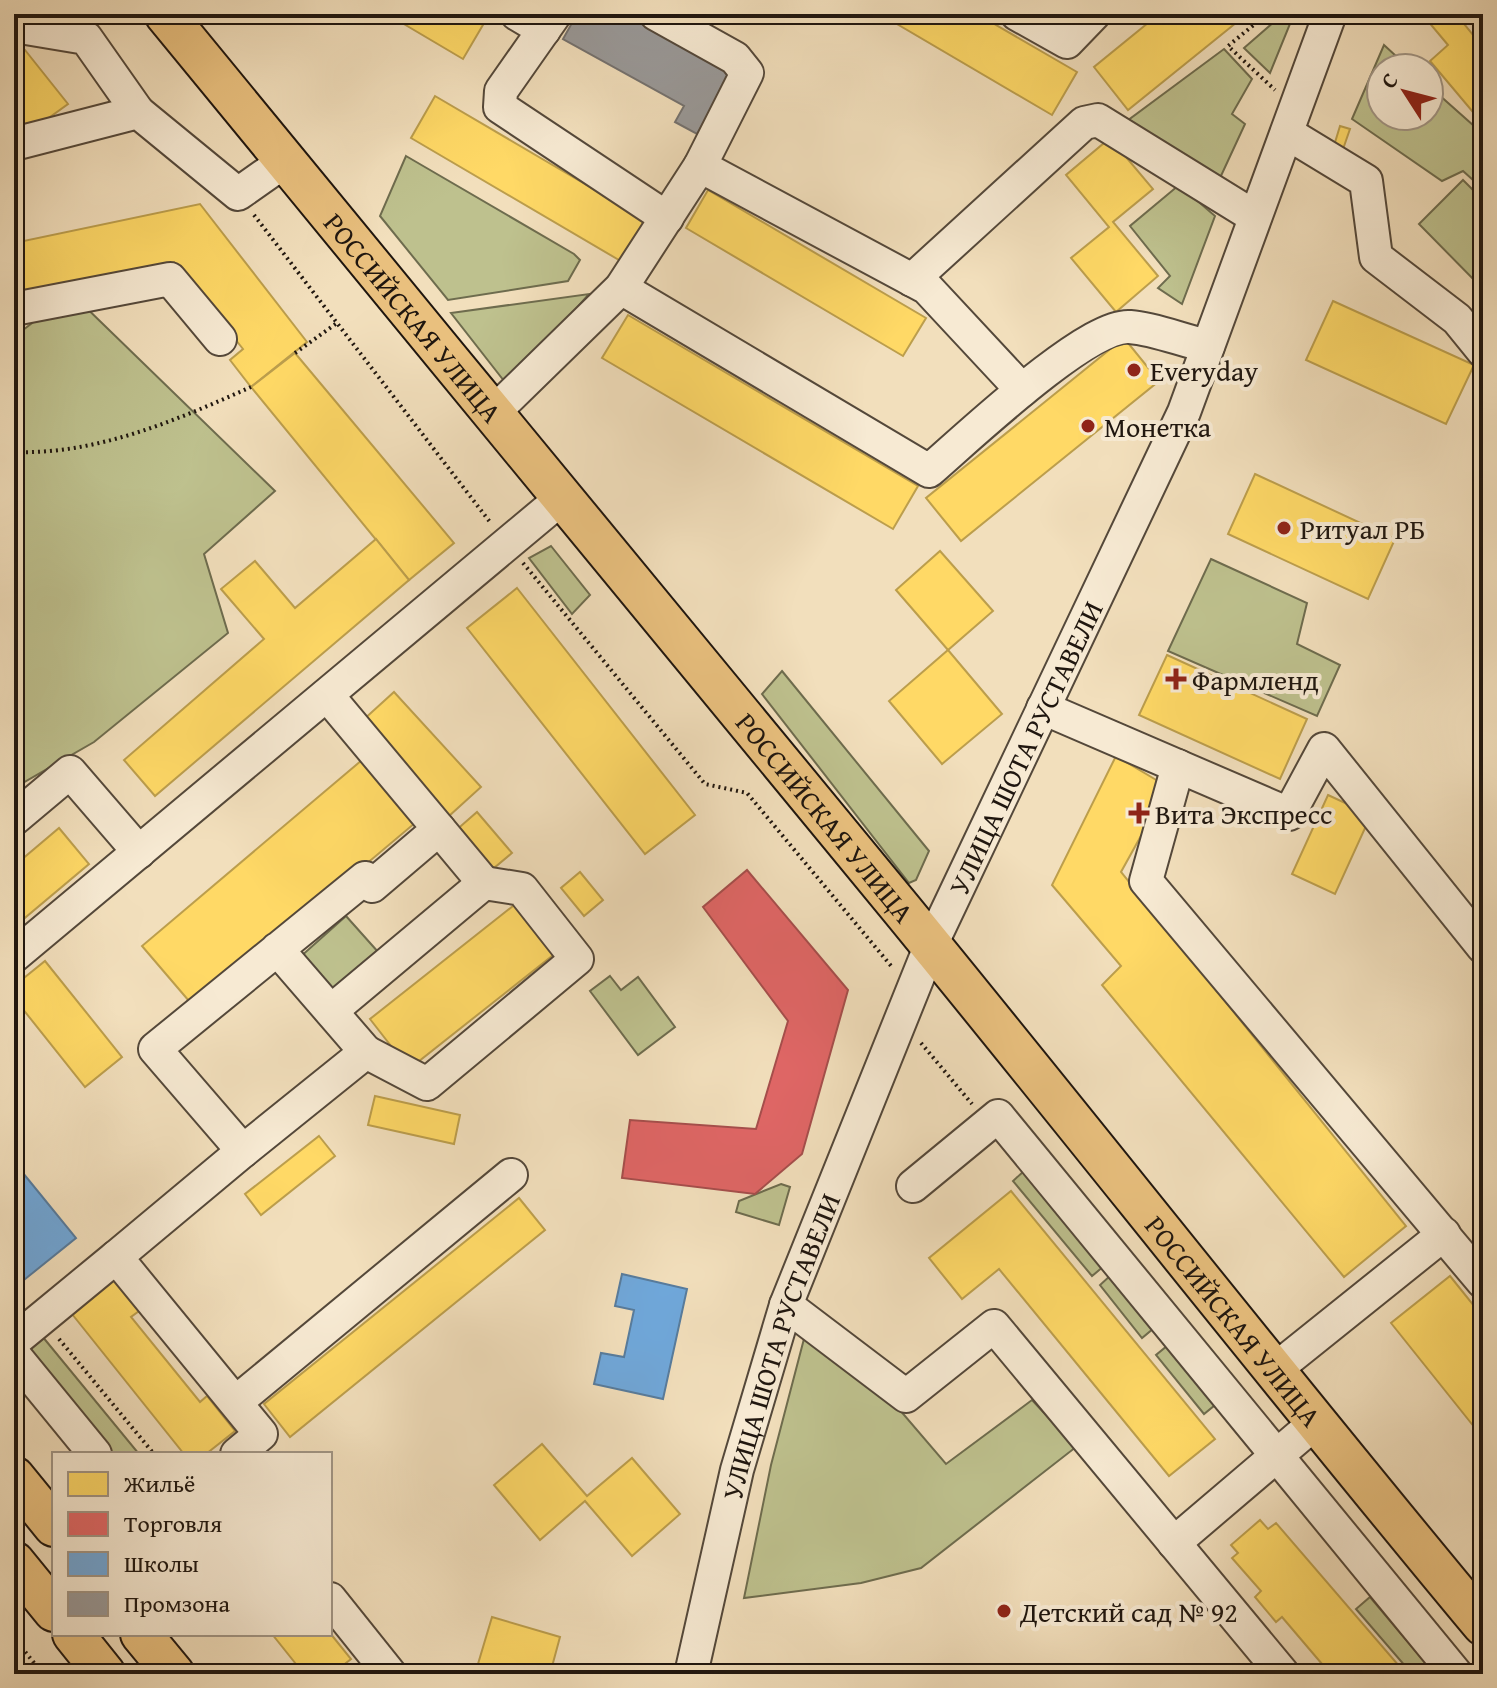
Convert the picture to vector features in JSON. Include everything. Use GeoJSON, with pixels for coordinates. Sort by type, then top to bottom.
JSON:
{"type":"FeatureCollection","features":[{"type":"Feature","properties":{"kind":"main road","name":"РОССИЙСКАЯ УЛИЦА"},"geometry":{"type":"LineString","coordinates":[[165,14],[495,411],[562,498],[930,947],[1272,1372],[1483,1625]]}},
{"type":"Feature","properties":{"kind":"main road"},"geometry":{"type":"LineString","coordinates":[[14,1477],[52,1524]]}},
{"type":"Feature","properties":{"kind":"main road"},"geometry":{"type":"LineString","coordinates":[[14,1562],[52,1609]]}},
{"type":"Feature","properties":{"kind":"main road"},"geometry":{"type":"LineString","coordinates":[[75,1636],[105,1674]]}},
{"type":"Feature","properties":{"kind":"main road"},"geometry":{"type":"LineString","coordinates":[[143,1636],[174,1674]]}},
{"type":"Feature","properties":{"kind":"street"},"geometry":{"type":"LineString","coordinates":[[495,411],[621,288],[700,166],[747,73],[735,58],[656,14]]}},
{"type":"Feature","properties":{"kind":"street"},"geometry":{"type":"LineString","coordinates":[[1017,14],[1067,42],[1094,14]]}},
{"type":"Feature","properties":{"kind":"street","name":"УЛИЦА ШОТА РУСТАВЕЛИ"},"geometry":{"type":"LineString","coordinates":[[691,1674],[737,1470],[786,1305],[930,947],[1184,412],[1330,14]]}},
{"type":"Feature","properties":{"kind":"street"},"geometry":{"type":"LineString","coordinates":[[538,19],[501,91],[500,107],[667,218]]}},
{"type":"Feature","properties":{"kind":"street"},"geometry":{"type":"LineString","coordinates":[[14,26],[86,38],[138,112],[238,194],[285,161]]}},
{"type":"Feature","properties":{"kind":"street"},"geometry":{"type":"LineString","coordinates":[[14,144],[138,112]]}},
{"type":"Feature","properties":{"kind":"street"},"geometry":{"type":"LineString","coordinates":[[912,280],[1084,123],[1098,120],[1255,217]]}},
{"type":"Feature","properties":{"kind":"street"},"geometry":{"type":"LineString","coordinates":[[1287,133],[1366,181],[1376,257],[1457,319],[1483,351]]}},
{"type":"Feature","properties":{"kind":"street"},"geometry":{"type":"LineString","coordinates":[[700,166],[927,288],[1022,390]]}},
{"type":"Feature","properties":{"kind":"street"},"geometry":{"type":"LineString","coordinates":[[14,309],[170,279],[220,339]]}},
{"type":"Feature","properties":{"kind":"street"},"geometry":{"type":"LineString","coordinates":[[621,288],[929,471],[1022,390],[1096,335],[1128,326],[1208,346]]}},
{"type":"Feature","properties":{"kind":"street"},"geometry":{"type":"LineString","coordinates":[[14,956],[562,498]]}},
{"type":"Feature","properties":{"kind":"street"},"geometry":{"type":"LineString","coordinates":[[277,949],[366,1052],[427,1084],[577,959],[522,889],[484,883],[327,695]]}},
{"type":"Feature","properties":{"kind":"street"},"geometry":{"type":"LineString","coordinates":[[1043,708],[1289,814],[1324,749],[1483,947]]}},
{"type":"Feature","properties":{"kind":"street"},"geometry":{"type":"LineString","coordinates":[[1178,766],[1146,881],[1483,1282]]}},
{"type":"Feature","properties":{"kind":"street"},"geometry":{"type":"LineString","coordinates":[[14,819],[70,772],[139,852]]}},
{"type":"Feature","properties":{"kind":"street"},"geometry":{"type":"LineString","coordinates":[[243,1151],[155,1049],[365,878],[372,886],[439,829]]}},
{"type":"Feature","properties":{"kind":"street"},"geometry":{"type":"LineString","coordinates":[[331,1011],[484,883]]}},
{"type":"Feature","properties":{"kind":"street"},"geometry":{"type":"LineString","coordinates":[[14,1341],[366,1052]]}},
{"type":"Feature","properties":{"kind":"street"},"geometry":{"type":"LineString","coordinates":[[913,1186],[998,1116],[1456,1674]]}},
{"type":"Feature","properties":{"kind":"street"},"geometry":{"type":"LineString","coordinates":[[236,1402],[511,1175]]}},
{"type":"Feature","properties":{"kind":"street"},"geometry":{"type":"LineString","coordinates":[[1272,1372],[1444,1234]]}},
{"type":"Feature","properties":{"kind":"street"},"geometry":{"type":"LineString","coordinates":[[116,1257],[261,1434],[239,1452]]}},
{"type":"Feature","properties":{"kind":"street"},"geometry":{"type":"LineString","coordinates":[[786,1305],[906,1396],[994,1326],[1283,1674]]}},
{"type":"Feature","properties":{"kind":"street"},"geometry":{"type":"LineString","coordinates":[[14,1355],[93,1452]]}},
{"type":"Feature","properties":{"kind":"street"},"geometry":{"type":"LineString","coordinates":[[1174,1543],[1315,1423]]}},
{"type":"Feature","properties":{"kind":"street"},"geometry":{"type":"LineString","coordinates":[[332,1602],[390,1674]]}},
{"type":"Feature","properties":{"kind":"path"},"geometry":{"type":"LineString","coordinates":[[1267,14],[1228,46],[1275,90]]}},
{"type":"Feature","properties":{"kind":"path"},"geometry":{"type":"LineString","coordinates":[[238,194],[507,544],[705,784],[747,793],[912,990]]}},
{"type":"Feature","properties":{"kind":"path"},"geometry":{"type":"LineString","coordinates":[[295,353],[337,323]]}},
{"type":"Feature","properties":{"kind":"path"},"geometry":{"type":"LineString","coordinates":[[14,452],[53,454],[169,423],[251,387]]}},
{"type":"Feature","properties":{"kind":"path"},"geometry":{"type":"LineString","coordinates":[[918,1040],[989,1124]]}},
{"type":"Feature","properties":{"kind":"path"},"geometry":{"type":"LineString","coordinates":[[42,1319],[152,1452]]}},
{"type":"Feature","properties":{"kind":"path"},"geometry":{"type":"LineString","coordinates":[[14,1638],[43,1674]]}},
{"type":"Feature","properties":{"kind":"green space"},"geometry":{"type":"Polygon","coordinates":[[[1283,14],[1294,14],[1270,73],[1244,48],[1283,14]]]}},
{"type":"Feature","properties":{"kind":"green space"},"geometry":{"type":"Polygon","coordinates":[[[1224,49],[1252,79],[1232,114],[1245,124],[1220,178],[1127,121],[1224,49]]]}},
{"type":"Feature","properties":{"kind":"green space"},"geometry":{"type":"Polygon","coordinates":[[[1365,89],[1365,128],[1352,119],[1365,89]]]}},
{"type":"Feature","properties":{"kind":"green space"},"geometry":{"type":"Polygon","coordinates":[[[1445,100],[1483,134],[1483,189],[1463,171],[1442,181],[1371,132],[1445,132],[1445,100]]]}},
{"type":"Feature","properties":{"kind":"green space"},"geometry":{"type":"Polygon","coordinates":[[[406,156],[574,254],[580,260],[568,281],[448,300],[380,216],[406,156]]]}},
{"type":"Feature","properties":{"kind":"green space"},"geometry":{"type":"Polygon","coordinates":[[[1463,180],[1483,200],[1483,289],[1419,224],[1463,180]]]}},
{"type":"Feature","properties":{"kind":"green space"},"geometry":{"type":"Polygon","coordinates":[[[1179,185],[1215,216],[1182,304],[1158,288],[1170,276],[1130,226],[1179,185]]]}},
{"type":"Feature","properties":{"kind":"green space"},"geometry":{"type":"Polygon","coordinates":[[[71,293],[275,491],[204,554],[228,633],[94,742],[14,788],[14,337],[71,293]]]}},
{"type":"Feature","properties":{"kind":"green space"},"geometry":{"type":"Polygon","coordinates":[[[589,294],[508,386],[451,313],[589,294]]]}},
{"type":"Feature","properties":{"kind":"green space"},"geometry":{"type":"Polygon","coordinates":[[[551,546],[590,595],[572,614],[529,558],[551,546]]]}},
{"type":"Feature","properties":{"kind":"green space"},"geometry":{"type":"Polygon","coordinates":[[[1211,559],[1307,603],[1297,644],[1340,665],[1317,716],[1168,651],[1211,559]]]}},
{"type":"Feature","properties":{"kind":"green space"},"geometry":{"type":"Polygon","coordinates":[[[782,671],[929,851],[916,880],[909,883],[762,694],[782,671]]]}},
{"type":"Feature","properties":{"kind":"green space"},"geometry":{"type":"Polygon","coordinates":[[[346,916],[379,953],[331,994],[299,958],[346,916]]]}},
{"type":"Feature","properties":{"kind":"green space"},"geometry":{"type":"Polygon","coordinates":[[[610,976],[621,990],[638,977],[675,1027],[638,1055],[590,991],[610,976]]]}},
{"type":"Feature","properties":{"kind":"green space"},"geometry":{"type":"Polygon","coordinates":[[[1024,1171],[1104,1266],[1092,1276],[1013,1181],[1024,1171]]]}},
{"type":"Feature","properties":{"kind":"green space"},"geometry":{"type":"Polygon","coordinates":[[[781,1184],[790,1187],[779,1225],[736,1212],[739,1201],[781,1184]]]}},
{"type":"Feature","properties":{"kind":"green space"},"geometry":{"type":"Polygon","coordinates":[[[1111,1275],[1154,1328],[1142,1338],[1100,1285],[1111,1275]]]}},
{"type":"Feature","properties":{"kind":"green space"},"geometry":{"type":"Polygon","coordinates":[[[805,1335],[899,1409],[946,1464],[1032,1400],[1076,1447],[921,1568],[861,1583],[744,1598],[771,1465],[805,1335]]]}},
{"type":"Feature","properties":{"kind":"green space"},"geometry":{"type":"Polygon","coordinates":[[[42,1336],[137,1452],[104,1452],[22,1352],[42,1336]]]}},
{"type":"Feature","properties":{"kind":"green space"},"geometry":{"type":"Polygon","coordinates":[[[1167,1346],[1215,1405],[1204,1414],[1156,1355],[1167,1346]]]}},
{"type":"Feature","properties":{"kind":"green space"},"geometry":{"type":"Polygon","coordinates":[[[1370,1597],[1435,1674],[1412,1674],[1356,1609],[1370,1597]]]}},
{"type":"Feature","properties":{"kind":"building: Жильё"},"geometry":{"type":"Polygon","coordinates":[[[387,14],[480,14],[487,18],[463,59],[387,14]]]}},
{"type":"Feature","properties":{"kind":"building: Жильё"},"geometry":{"type":"Polygon","coordinates":[[[880,14],[977,14],[1077,72],[1052,115],[880,14]]]}},
{"type":"Feature","properties":{"kind":"building: Жильё"},"geometry":{"type":"Polygon","coordinates":[[[1159,14],[1247,14],[1128,110],[1094,67],[1159,14]]]}},
{"type":"Feature","properties":{"kind":"building: Жильё"},"geometry":{"type":"Polygon","coordinates":[[[1422,14],[1476,14],[1464,24],[1483,47],[1483,124],[1445,79],[1445,52],[1440,52],[1448,45],[1422,14]]]}},
{"type":"Feature","properties":{"kind":"building: Жильё"},"geometry":{"type":"Polygon","coordinates":[[[25,50],[68,104],[43,122],[14,127],[14,51],[25,50]]]}},
{"type":"Feature","properties":{"kind":"building: Жильё"},"geometry":{"type":"Polygon","coordinates":[[[435,96],[648,221],[624,263],[411,138],[435,96]]]}},
{"type":"Feature","properties":{"kind":"building: Жильё"},"geometry":{"type":"Polygon","coordinates":[[[1340,126],[1350,129],[1342,152],[1333,149],[1340,126]]]}},
{"type":"Feature","properties":{"kind":"building: Жильё"},"geometry":{"type":"Polygon","coordinates":[[[1110,138],[1153,189],[1113,222],[1158,276],[1116,312],[1071,258],[1109,227],[1066,175],[1110,138]]]}},
{"type":"Feature","properties":{"kind":"building: Жильё"},"geometry":{"type":"Polygon","coordinates":[[[708,190],[926,318],[903,356],[686,228],[708,190]]]}},
{"type":"Feature","properties":{"kind":"building: Жильё"},"geometry":{"type":"Polygon","coordinates":[[[200,204],[307,342],[251,387],[230,360],[243,349],[174,262],[14,295],[14,243],[200,204]]]}},
{"type":"Feature","properties":{"kind":"building: Жильё"},"geometry":{"type":"Polygon","coordinates":[[[1333,301],[1474,365],[1446,424],[1306,360],[1333,301]]]}},
{"type":"Feature","properties":{"kind":"building: Жильё"},"geometry":{"type":"Polygon","coordinates":[[[628,315],[918,486],[893,529],[602,358],[628,315]]]}},
{"type":"Feature","properties":{"kind":"building: Жильё"},"geometry":{"type":"Polygon","coordinates":[[[1124,338],[1159,381],[961,541],[926,498],[1124,338]]]}},
{"type":"Feature","properties":{"kind":"building: Жильё"},"geometry":{"type":"Polygon","coordinates":[[[295,353],[454,543],[409,580],[251,387],[295,353]]]}},
{"type":"Feature","properties":{"kind":"building: Жильё"},"geometry":{"type":"Polygon","coordinates":[[[1255,474],[1395,539],[1368,599],[1228,534],[1255,474]]]}},
{"type":"Feature","properties":{"kind":"building: Жильё"},"geometry":{"type":"Polygon","coordinates":[[[376,539],[409,580],[155,796],[124,760],[264,639],[221,589],[255,561],[295,608],[376,539]]]}},
{"type":"Feature","properties":{"kind":"building: Жильё"},"geometry":{"type":"Polygon","coordinates":[[[940,551],[993,611],[948,650],[896,590],[940,551]]]}},
{"type":"Feature","properties":{"kind":"building: Жильё"},"geometry":{"type":"Polygon","coordinates":[[[517,588],[695,815],[645,854],[467,628],[517,588]]]}},
{"type":"Feature","properties":{"kind":"building: Жильё"},"geometry":{"type":"Polygon","coordinates":[[[948,650],[1002,714],[942,764],[889,701],[948,650]]]}},
{"type":"Feature","properties":{"kind":"building: Жильё"},"geometry":{"type":"Polygon","coordinates":[[[1167,655],[1307,719],[1280,779],[1139,715],[1167,655]]]}},
{"type":"Feature","properties":{"kind":"building: Жильё"},"geometry":{"type":"Polygon","coordinates":[[[394,692],[481,787],[449,816],[362,721],[394,692]]]}},
{"type":"Feature","properties":{"kind":"building: Жильё"},"geometry":{"type":"Polygon","coordinates":[[[1116,756],[1168,787],[1121,872],[1406,1226],[1344,1277],[1102,985],[1121,966],[1052,885],[1116,756]]]}},
{"type":"Feature","properties":{"kind":"building: Жильё"},"geometry":{"type":"Polygon","coordinates":[[[362,760],[415,823],[195,1008],[142,946],[362,760]]]}},
{"type":"Feature","properties":{"kind":"building: Жильё"},"geometry":{"type":"Polygon","coordinates":[[[1328,795],[1371,815],[1335,894],[1292,874],[1328,795]]]}},
{"type":"Feature","properties":{"kind":"building: Жильё"},"geometry":{"type":"Polygon","coordinates":[[[477,812],[512,853],[488,873],[454,832],[477,812]]]}},
{"type":"Feature","properties":{"kind":"building: Жильё"},"geometry":{"type":"Polygon","coordinates":[[[59,828],[89,864],[14,927],[14,866],[59,828]]]}},
{"type":"Feature","properties":{"kind":"building: Жильё"},"geometry":{"type":"Polygon","coordinates":[[[580,872],[603,900],[584,916],[561,888],[580,872]]]}},
{"type":"Feature","properties":{"kind":"building: Жильё"},"geometry":{"type":"Polygon","coordinates":[[[518,902],[557,952],[409,1069],[370,1019],[518,902]]]}},
{"type":"Feature","properties":{"kind":"building: Жильё"},"geometry":{"type":"Polygon","coordinates":[[[45,961],[122,1057],[85,1087],[14,998],[14,986],[45,961]]]}},
{"type":"Feature","properties":{"kind":"building: Жильё"},"geometry":{"type":"Polygon","coordinates":[[[375,1096],[460,1115],[454,1144],[368,1125],[375,1096]]]}},
{"type":"Feature","properties":{"kind":"building: Жильё"},"geometry":{"type":"Polygon","coordinates":[[[319,1136],[335,1156],[261,1215],[245,1194],[319,1136]]]}},
{"type":"Feature","properties":{"kind":"building: Жильё"},"geometry":{"type":"Polygon","coordinates":[[[1011,1191],[1215,1439],[1169,1476],[999,1269],[962,1299],[929,1258],[1011,1191]]]}},
{"type":"Feature","properties":{"kind":"building: Жильё"},"geometry":{"type":"Polygon","coordinates":[[[519,1198],[545,1230],[290,1437],[264,1404],[519,1198]]]}},
{"type":"Feature","properties":{"kind":"building: Жильё"},"geometry":{"type":"Polygon","coordinates":[[[110,1275],[139,1311],[131,1317],[200,1402],[207,1396],[235,1431],[209,1452],[182,1452],[68,1309],[110,1275]]]}},
{"type":"Feature","properties":{"kind":"building: Жильё"},"geometry":{"type":"Polygon","coordinates":[[[1450,1276],[1483,1317],[1483,1438],[1391,1323],[1450,1276]]]}},
{"type":"Feature","properties":{"kind":"building: Жильё"},"geometry":{"type":"Polygon","coordinates":[[[542,1444],[587,1496],[632,1458],[680,1514],[632,1556],[585,1501],[540,1540],[494,1485],[542,1444]]]}},
{"type":"Feature","properties":{"kind":"building: Жильё"},"geometry":{"type":"Polygon","coordinates":[[[1260,1520],[1268,1529],[1276,1523],[1406,1674],[1318,1674],[1315,1670],[1322,1664],[1282,1617],[1276,1622],[1255,1597],[1261,1591],[1232,1558],[1238,1553],[1231,1545],[1260,1520]]]}},
{"type":"Feature","properties":{"kind":"building: Жильё"},"geometry":{"type":"Polygon","coordinates":[[[492,1617],[560,1637],[550,1674],[475,1674],[492,1617]]]}},
{"type":"Feature","properties":{"kind":"building: Жильё"},"geometry":{"type":"Polygon","coordinates":[[[332,1635],[351,1659],[332,1674],[304,1674],[274,1636],[332,1635]]]}},
{"type":"Feature","properties":{"kind":"building: Торговля"},"geometry":{"type":"Polygon","coordinates":[[[747,870],[848,990],[802,1154],[755,1194],[622,1178],[630,1120],[756,1129],[788,1021],[703,907],[747,870]]]}},
{"type":"Feature","properties":{"kind":"building: Школы"},"geometry":{"type":"Polygon","coordinates":[[[14,1162],[76,1238],[14,1288],[14,1162]]]}},
{"type":"Feature","properties":{"kind":"building: Школы"},"geometry":{"type":"Polygon","coordinates":[[[622,1274],[687,1289],[663,1399],[594,1384],[601,1353],[624,1357],[634,1310],[615,1306],[622,1274]]]}},
{"type":"Feature","properties":{"kind":"building: Промзона"},"geometry":{"type":"Polygon","coordinates":[[[577,14],[630,14],[732,71],[697,134],[675,122],[684,106],[563,39],[577,14]]]}},
{"type":"Feature","properties":{"kind":"place","name":"Everyday"},"geometry":{"type":"Point","coordinates":[1134,370]}},
{"type":"Feature","properties":{"kind":"place","name":"Монетка"},"geometry":{"type":"Point","coordinates":[1088,426]}},
{"type":"Feature","properties":{"kind":"place","name":"Ритуал РБ"},"geometry":{"type":"Point","coordinates":[1284,528]}},
{"type":"Feature","properties":{"kind":"place","name":"Фармленд"},"geometry":{"type":"Point","coordinates":[1176,679]}},
{"type":"Feature","properties":{"kind":"place","name":"Вита Экспресс"},"geometry":{"type":"Point","coordinates":[1139,813]}},
{"type":"Feature","properties":{"kind":"place","name":"Детский сад № 92"},"geometry":{"type":"Point","coordinates":[1004,1611]}}]}
